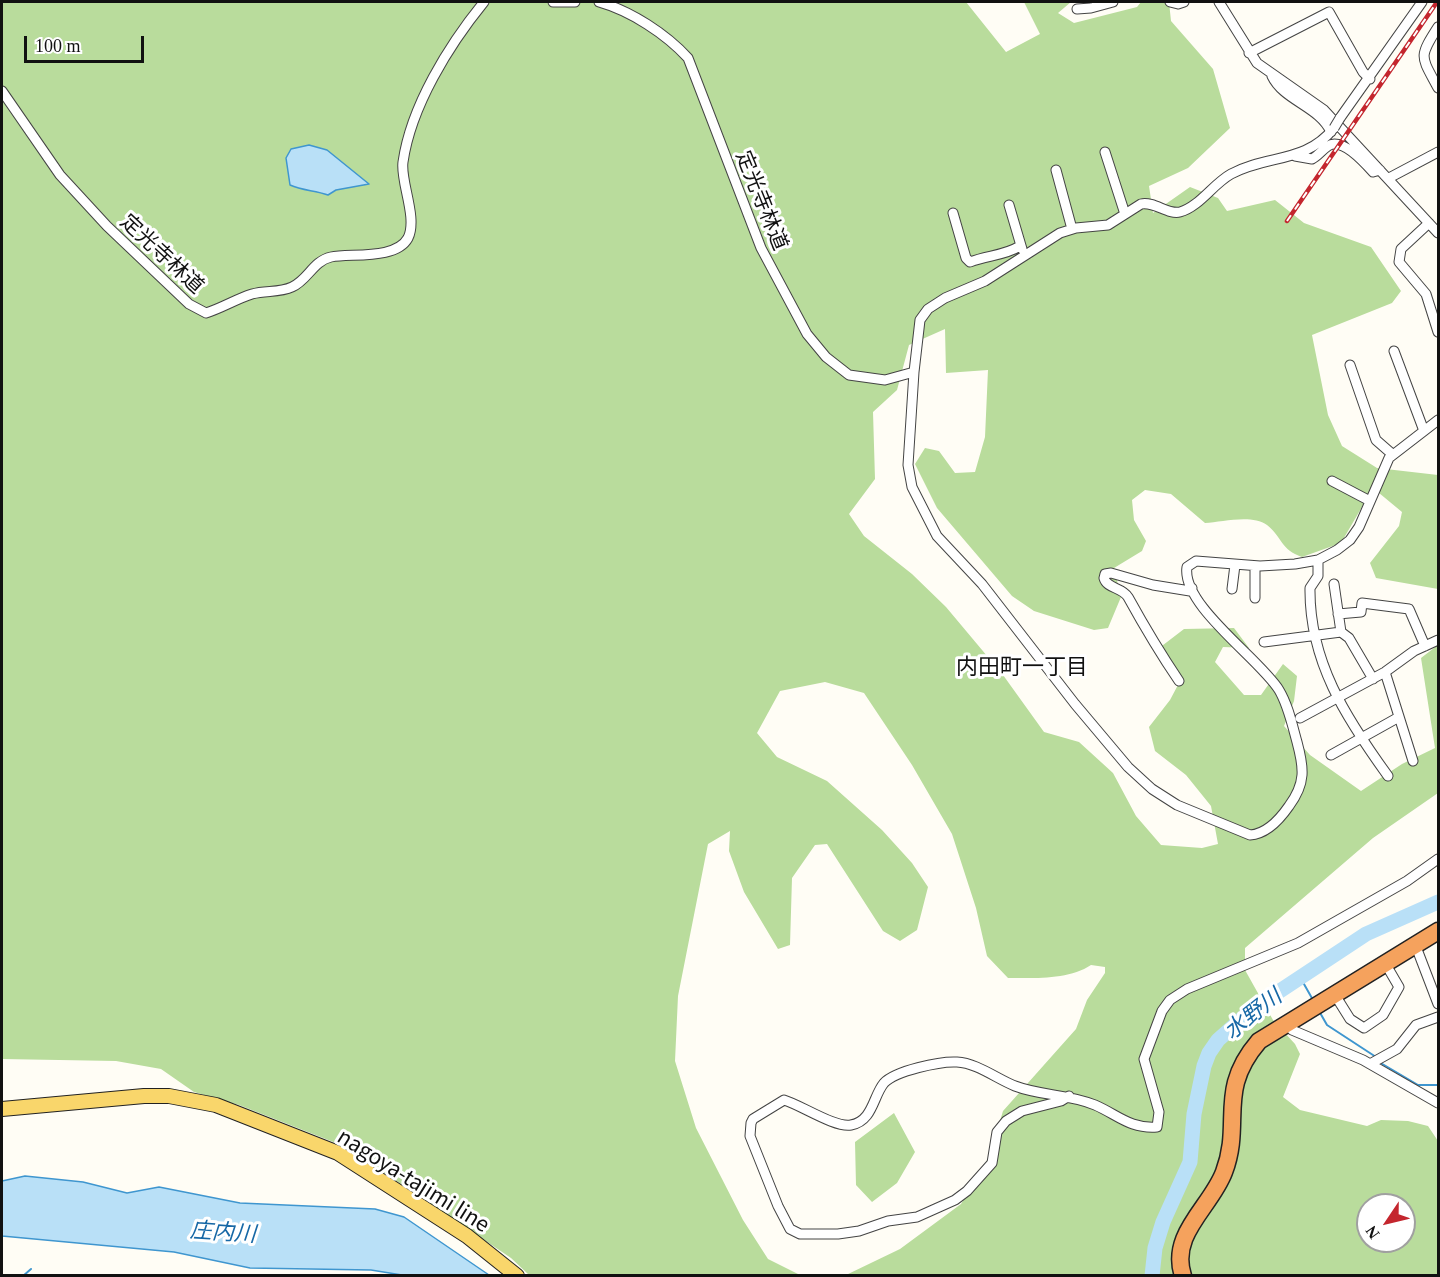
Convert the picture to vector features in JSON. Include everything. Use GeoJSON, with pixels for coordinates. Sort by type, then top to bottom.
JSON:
{"type":"FeatureCollection","features":[{"type":"Feature","properties":{"kind":"highway"},"geometry":{"type":"LineString","coordinates":[[1183,1275],[1180,1250],[1184,1238],[1211,1199],[1227,1165],[1231,1136],[1231,1103],[1239,1072],[1259,1041],[1438,931]]}},
{"type":"Feature","properties":{"kind":"main road","name":"nagoya-tajimi line"},"geometry":{"type":"LineString","coordinates":[[2,1109],[144,1096],[169,1096],[216,1105],[338,1153],[467,1236],[517,1275]]}},
{"type":"Feature","properties":{"kind":"street","name":"定光寺林道"},"geometry":{"type":"LineString","coordinates":[[2,92],[60,175],[107,226],[189,304],[206,313],[250,295],[282,291],[294,286],[322,260],[388,251],[401,245],[408,237],[410,213],[402,164],[411,129],[444,56],[484,2]]}},
{"type":"Feature","properties":{"kind":"street"},"geometry":{"type":"LineString","coordinates":[[553,2],[575,2]]}},
{"type":"Feature","properties":{"kind":"street","name":"定光寺林道"},"geometry":{"type":"LineString","coordinates":[[599,2],[614,6],[674,43],[688,58],[761,248],[807,334],[826,357],[849,375],[862,379],[885,380],[914,372]]}},
{"type":"Feature","properties":{"kind":"street"},"geometry":{"type":"LineString","coordinates":[[1077,9],[1092,8],[1113,2]]}},
{"type":"Feature","properties":{"kind":"street"},"geometry":{"type":"LineString","coordinates":[[1170,2],[1178,4],[1184,2]]}},
{"type":"Feature","properties":{"kind":"street"},"geometry":{"type":"LineString","coordinates":[[1219,2],[1248,53],[1271,74],[1324,110],[1438,233]]}},
{"type":"Feature","properties":{"kind":"street"},"geometry":{"type":"LineString","coordinates":[[1323,2],[1362,72],[1370,79]]}},
{"type":"Feature","properties":{"kind":"street"},"geometry":{"type":"LineString","coordinates":[[953,213],[966,258],[970,262],[981,257],[1023,250],[1072,229],[1108,225],[1147,202],[1177,213],[1192,207],[1214,184],[1248,166],[1295,156],[1312,149],[1332,130],[1422,2]]}},
{"type":"Feature","properties":{"kind":"street"},"geometry":{"type":"LineString","coordinates":[[1248,53],[1329,12]]}},
{"type":"Feature","properties":{"kind":"street"},"geometry":{"type":"LineString","coordinates":[[1438,27],[1423,50],[1423,58],[1438,88]]}},
{"type":"Feature","properties":{"kind":"street"},"geometry":{"type":"LineString","coordinates":[[1271,74],[1278,86],[1322,118],[1332,130]]}},
{"type":"Feature","properties":{"kind":"street"},"geometry":{"type":"LineString","coordinates":[[1295,156],[1312,159],[1328,146],[1335,145],[1356,153],[1373,172],[1380,170]]}},
{"type":"Feature","properties":{"kind":"street"},"geometry":{"type":"LineString","coordinates":[[1105,152],[1125,214]]}},
{"type":"Feature","properties":{"kind":"street"},"geometry":{"type":"LineString","coordinates":[[1389,178],[1438,152]]}},
{"type":"Feature","properties":{"kind":"street"},"geometry":{"type":"LineString","coordinates":[[1056,171],[1072,229]]}},
{"type":"Feature","properties":{"kind":"street"},"geometry":{"type":"LineString","coordinates":[[1009,205],[1023,250]]}},
{"type":"Feature","properties":{"kind":"street"},"geometry":{"type":"LineString","coordinates":[[1429,223],[1405,245],[1399,262],[1426,294],[1436,319],[1438,332]]}},
{"type":"Feature","properties":{"kind":"street"},"geometry":{"type":"LineString","coordinates":[[1023,250],[985,281],[945,298],[928,309],[920,320],[908,465],[912,488],[930,526],[982,584],[1097,732],[1128,767],[1152,789],[1177,805],[1250,835],[1256,835],[1265,832],[1281,816],[1301,788],[1304,776],[1302,760],[1285,703],[1278,689],[1266,673],[1211,619],[1192,588],[1186,572],[1191,563],[1197,561],[1255,566],[1318,560],[1350,540],[1392,454],[1438,421]]}},
{"type":"Feature","properties":{"kind":"street"},"geometry":{"type":"LineString","coordinates":[[1394,351],[1424,431]]}},
{"type":"Feature","properties":{"kind":"street"},"geometry":{"type":"LineString","coordinates":[[1350,365],[1376,440],[1392,454]]}},
{"type":"Feature","properties":{"kind":"street"},"geometry":{"type":"LineString","coordinates":[[1332,481],[1370,501]]}},
{"type":"Feature","properties":{"kind":"street"},"geometry":{"type":"LineString","coordinates":[[1318,560],[1318,576],[1310,588],[1313,636],[1337,697],[1361,738],[1388,776]]}},
{"type":"Feature","properties":{"kind":"street"},"geometry":{"type":"LineString","coordinates":[[1232,589],[1235,565]]}},
{"type":"Feature","properties":{"kind":"street"},"geometry":{"type":"LineString","coordinates":[[1255,566],[1255,598]]}},
{"type":"Feature","properties":{"kind":"street"},"geometry":{"type":"LineString","coordinates":[[1179,681],[1152,643],[1127,595],[1104,582],[1104,578],[1105,574],[1111,573],[1153,585],[1190,591],[1192,588]]}},
{"type":"Feature","properties":{"kind":"street"},"geometry":{"type":"LineString","coordinates":[[1334,584],[1341,632],[1349,638],[1373,679]]}},
{"type":"Feature","properties":{"kind":"street"},"geometry":{"type":"LineString","coordinates":[[1338,614],[1361,612],[1362,603],[1409,609],[1425,646]]}},
{"type":"Feature","properties":{"kind":"street"},"geometry":{"type":"LineString","coordinates":[[1264,642],[1341,632]]}},
{"type":"Feature","properties":{"kind":"street"},"geometry":{"type":"LineString","coordinates":[[1300,718],[1385,672],[1408,654],[1438,640]]}},
{"type":"Feature","properties":{"kind":"street"},"geometry":{"type":"LineString","coordinates":[[1385,672],[1413,761]]}},
{"type":"Feature","properties":{"kind":"street"},"geometry":{"type":"LineString","coordinates":[[1331,755],[1399,717]]}},
{"type":"Feature","properties":{"kind":"street"},"geometry":{"type":"LineString","coordinates":[[1069,1096],[1022,1111],[1006,1121],[997,1132],[992,1163],[967,1191],[955,1200],[917,1217],[888,1221],[850,1233],[800,1234],[790,1229],[778,1206],[750,1136],[753,1119],[784,1100],[834,1122],[854,1124],[863,1119],[874,1104],[884,1083],[894,1075],[951,1062],[967,1063],[1029,1091],[1069,1096],[1096,1105],[1140,1128],[1157,1127],[1159,1112],[1144,1059],[1162,1011],[1170,1000],[1188,989],[1298,943],[1407,881],[1438,859]]}},
{"type":"Feature","properties":{"kind":"street"},"geometry":{"type":"LineString","coordinates":[[1415,944],[1438,1004]]}},
{"type":"Feature","properties":{"kind":"street"},"geometry":{"type":"LineString","coordinates":[[1323,1002],[1364,1028],[1383,1015],[1399,987],[1385,963]]}},
{"type":"Feature","properties":{"kind":"street"},"geometry":{"type":"LineString","coordinates":[[1370,1064],[1397,1049],[1416,1025],[1438,1017]]}},
{"type":"Feature","properties":{"kind":"street"},"geometry":{"type":"LineString","coordinates":[[1288,1024],[1292,1030],[1370,1064],[1438,1103]]}},
{"type":"Feature","properties":{"kind":"green space"},"geometry":{"type":"Polygon","coordinates":[[[2,2],[966,2],[1006,52],[1040,34],[1024,2],[1071,2],[1058,13],[1074,23],[1137,7],[1141,2],[1169,2],[1171,21],[1213,69],[1230,128],[1188,168],[1149,186],[1153,213],[1190,187],[1218,198],[1227,211],[1275,200],[1304,223],[1371,247],[1401,291],[1392,303],[1312,335],[1328,415],[1342,446],[1377,468],[1438,475],[1438,589],[1376,578],[1370,563],[1399,526],[1402,512],[1373,488],[1341,543],[1302,557],[1290,551],[1267,525],[1261,522],[1245,519],[1205,523],[1171,494],[1145,490],[1132,500],[1134,520],[1146,541],[1142,551],[1114,568],[1121,597],[1108,628],[1094,630],[1034,611],[1012,596],[937,508],[915,464],[925,448],[939,451],[955,473],[975,472],[985,437],[988,370],[946,373],[945,329],[909,345],[897,390],[873,412],[875,479],[849,514],[864,536],[912,574],[946,607],[1003,675],[1044,732],[1079,742],[1113,773],[1136,816],[1161,845],[1202,848],[1218,844],[1211,806],[1186,775],[1155,751],[1149,727],[1170,700],[1179,683],[1154,652],[1184,629],[1234,628],[1249,648],[1223,647],[1215,662],[1244,695],[1261,695],[1283,664],[1297,676],[1294,701],[1284,726],[1310,755],[1361,791],[1402,764],[1435,748],[1421,658],[1438,645],[1438,793],[1373,838],[1245,948],[1245,970],[1273,1020],[1295,1044],[1300,1054],[1283,1097],[1300,1110],[1367,1126],[1381,1120],[1408,1121],[1428,1126],[1438,1141],[1438,1275],[846,1275],[900,1249],[961,1204],[989,1157],[1003,1111],[1076,1029],[1087,1000],[1105,973],[1105,967],[1091,965],[1062,976],[1008,978],[987,956],[976,908],[952,834],[912,765],[864,693],[825,682],[780,691],[757,733],[777,757],[827,781],[882,830],[912,863],[928,887],[917,930],[900,941],[883,931],[827,844],[815,845],[792,878],[790,945],[778,949],[744,892],[729,851],[730,831],[708,844],[678,996],[675,1061],[696,1128],[743,1220],[768,1259],[800,1275],[529,1275],[511,1258],[346,1147],[239,1105],[194,1092],[161,1069],[116,1061],[2,1059],[2,2]]]}},
{"type":"Feature","properties":{"kind":"green space"},"geometry":{"type":"Polygon","coordinates":[[[894,1113],[915,1152],[897,1183],[872,1202],[856,1185],[855,1142],[894,1113]]]}},
{"type":"Feature","properties":{"kind":"water"},"geometry":{"type":"Polygon","coordinates":[[[309,145],[327,150],[369,184],[336,190],[328,195],[290,185],[286,158],[291,149],[309,145]]]}},
{"type":"Feature","properties":{"kind":"water","name":"庄内川"},"geometry":{"type":"Polygon","coordinates":[[[25,1176],[83,1182],[127,1193],[159,1187],[240,1203],[375,1209],[404,1217],[489,1275],[408,1276],[371,1270],[250,1268],[174,1252],[2,1236],[2,1181],[25,1176]]]}},
{"type":"Feature","properties":{"kind":"waterway","name":"水野川"},"geometry":{"type":"LineString","coordinates":[[1152,1276],[1155,1248],[1163,1222],[1190,1162],[1194,1114],[1204,1066],[1218,1040],[1254,1008],[1366,934],[1438,902]]}},
{"type":"Feature","properties":{"kind":"waterway"},"geometry":{"type":"LineString","coordinates":[[1300,977],[1313,1000]]}},
{"type":"Feature","properties":{"kind":"waterway"},"geometry":{"type":"LineString","coordinates":[[1319,1011],[1327,1025],[1376,1057]]}},
{"type":"Feature","properties":{"kind":"waterway"},"geometry":{"type":"LineString","coordinates":[[1379,1062],[1418,1085],[1438,1085]]}},
{"type":"Feature","properties":{"kind":"waterway"},"geometry":{"type":"LineString","coordinates":[[23,1276],[31,1269]]}},
{"type":"Feature","properties":{"kind":"railway"},"geometry":{"type":"LineString","coordinates":[[1287,221],[1437,2]]}},
{"type":"Feature","properties":{"kind":"district","name":"内田町一丁目"},"geometry":{"type":"Point","coordinates":[1022,666]}}]}
